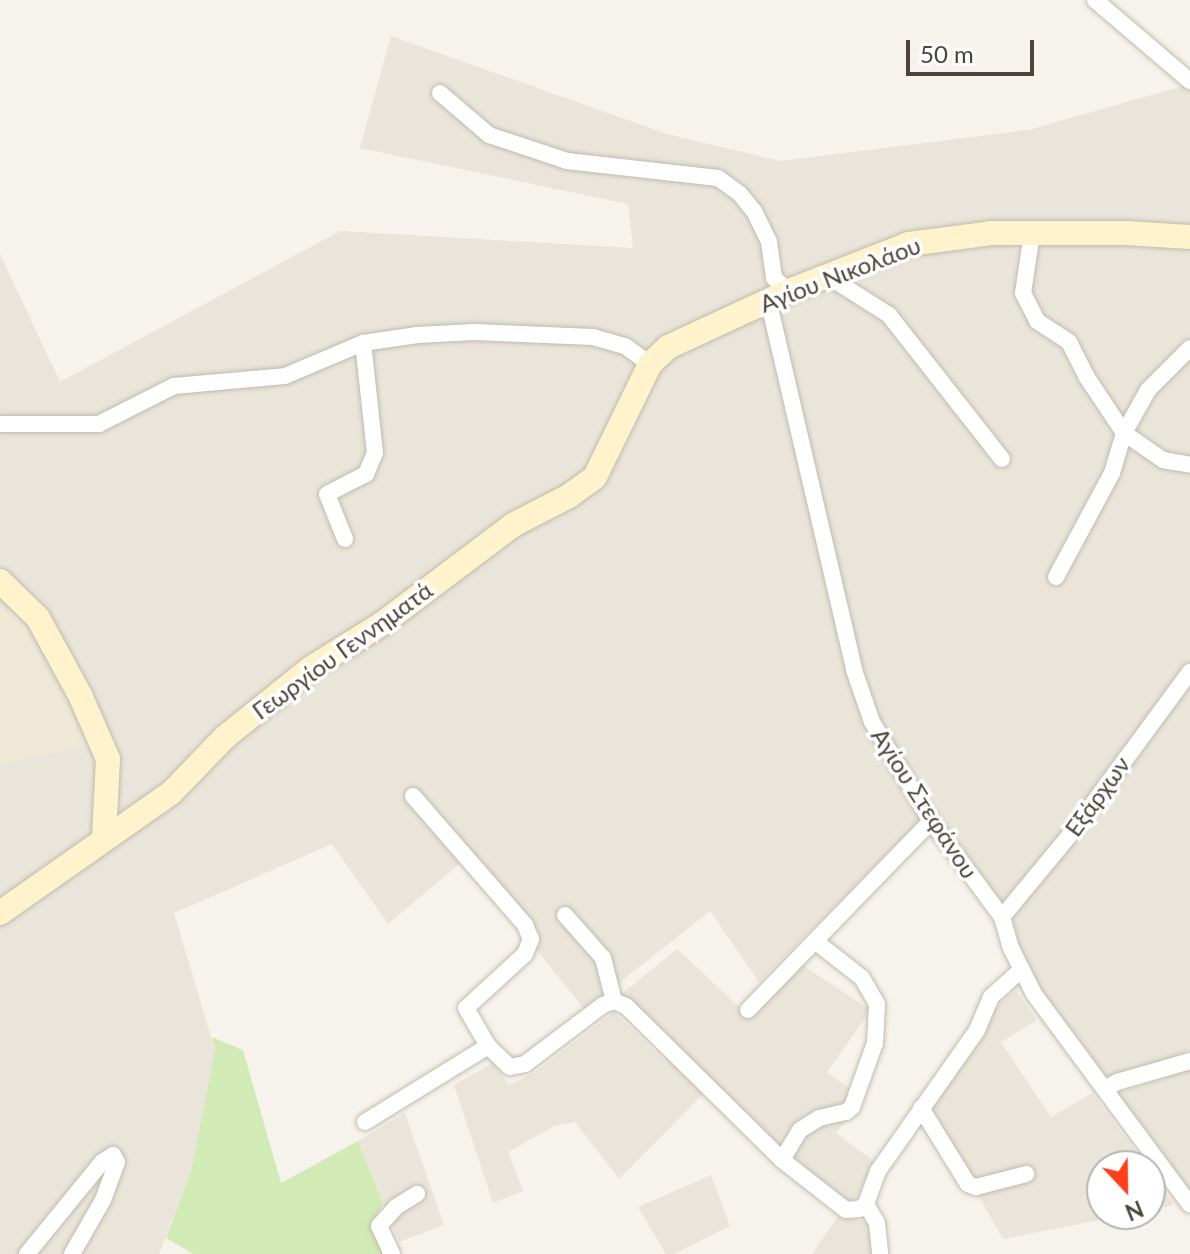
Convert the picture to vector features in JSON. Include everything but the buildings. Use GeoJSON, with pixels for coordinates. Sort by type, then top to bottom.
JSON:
{"type":"FeatureCollection","features":[{"type":"Feature","properties":{"kind":"street"},"geometry":{"type":"LineString","coordinates":[[1095,0],[1190,81]]}},
{"type":"Feature","properties":{"kind":"street","name":"Αγίου Στεφάνου"},"geometry":{"type":"LineString","coordinates":[[440,93],[489,135],[567,161],[718,178],[740,194],[754,211],[769,242],[854,670],[872,722],[931,821],[1002,917],[1020,971],[1056,1026],[1190,1205]]}},
{"type":"Feature","properties":{"kind":"street"},"geometry":{"type":"LineString","coordinates":[[1032,233],[1023,293],[1037,321],[1069,342],[1104,406],[1124,433],[1163,460],[1190,465]]}},
{"type":"Feature","properties":{"kind":"street","name":"Αγίου Νικολάου"},"geometry":{"type":"LineString","coordinates":[[650,364],[668,347],[778,295],[909,244],[938,238],[1032,233],[1190,237]]}},
{"type":"Feature","properties":{"kind":"street"},"geometry":{"type":"LineString","coordinates":[[826,275],[889,315],[1002,459]]}},
{"type":"Feature","properties":{"kind":"street"},"geometry":{"type":"LineString","coordinates":[[0,424],[99,424],[174,386],[285,376],[363,343],[417,335],[474,332],[593,337],[625,346],[650,364]]}},
{"type":"Feature","properties":{"kind":"street"},"geometry":{"type":"LineString","coordinates":[[345,539],[327,494],[366,474],[375,453],[363,343]]}},
{"type":"Feature","properties":{"kind":"street"},"geometry":{"type":"LineString","coordinates":[[1056,577],[1112,473],[1124,433],[1148,390],[1190,348]]}},
{"type":"Feature","properties":{"kind":"street","name":"Γεωργίου Γεννηματά"},"geometry":{"type":"LineString","coordinates":[[0,913],[171,793],[225,737],[311,668],[383,623],[513,525],[569,496],[595,477],[650,364]]}},
{"type":"Feature","properties":{"kind":"street"},"geometry":{"type":"LineString","coordinates":[[0,581],[38,618],[108,759],[110,781],[104,839]]}},
{"type":"Feature","properties":{"kind":"street","name":"Εξάρχων"},"geometry":{"type":"LineString","coordinates":[[1002,917],[1069,836],[1190,672]]}},
{"type":"Feature","properties":{"kind":"street"},"geometry":{"type":"LineString","coordinates":[[413,796],[525,925],[531,939],[525,954],[466,1008],[488,1046],[510,1067],[525,1064],[603,1005],[614,1001],[626,1006],[782,1160],[843,1208],[856,1210],[866,1204],[878,1171],[977,1030],[996,990],[1020,971]]}},
{"type":"Feature","properties":{"kind":"street"},"geometry":{"type":"LineString","coordinates":[[748,1010],[931,821]]}},
{"type":"Feature","properties":{"kind":"street"},"geometry":{"type":"LineString","coordinates":[[565,915],[603,958],[614,1001]]}},
{"type":"Feature","properties":{"kind":"street"},"geometry":{"type":"LineString","coordinates":[[782,1160],[800,1130],[819,1118],[846,1112],[852,1107],[875,1043],[877,1004],[862,978],[815,941]]}},
{"type":"Feature","properties":{"kind":"street"},"geometry":{"type":"LineString","coordinates":[[365,1122],[488,1046]]}},
{"type":"Feature","properties":{"kind":"street"},"geometry":{"type":"LineString","coordinates":[[1105,1089],[1117,1082],[1190,1061]]}},
{"type":"Feature","properties":{"kind":"street"},"geometry":{"type":"LineString","coordinates":[[921,1108],[968,1184],[976,1187],[1026,1174]]}},
{"type":"Feature","properties":{"kind":"street"},"geometry":{"type":"LineString","coordinates":[[27,1254],[102,1162],[113,1155],[117,1162],[103,1200],[72,1254]]}},
{"type":"Feature","properties":{"kind":"street"},"geometry":{"type":"LineString","coordinates":[[392,1254],[379,1226],[396,1207],[417,1194]]}},
{"type":"Feature","properties":{"kind":"street"},"geometry":{"type":"LineString","coordinates":[[866,1204],[877,1223],[880,1254]]}},
{"type":"Feature","properties":{"kind":"shaded area"},"geometry":{"type":"Polygon","coordinates":[[[391,36],[667,134],[781,161],[1028,130],[1190,84],[1190,1050],[1150,1068],[1103,1080],[1030,979],[1004,924],[933,808],[759,982],[710,911],[585,1010],[464,860],[388,924],[332,844],[174,913],[215,1050],[191,1171],[159,1254],[0,1254],[0,254],[60,382],[340,231],[633,248],[628,204],[360,148],[391,36]]]}},
{"type":"Feature","properties":{"kind":"shaded area"},"geometry":{"type":"Polygon","coordinates":[[[0,605],[16,615],[24,626],[88,746],[0,765],[0,605]]]}},
{"type":"Feature","properties":{"kind":"shaded area"},"geometry":{"type":"Polygon","coordinates":[[[677,949],[750,1017],[801,964],[871,1010],[827,1072],[864,1099],[836,1133],[875,1162],[859,1193],[853,1201],[846,1201],[710,1087],[619,1179],[575,1122],[554,1126],[508,1152],[523,1191],[493,1203],[454,1085],[493,1063],[509,1085],[534,1073],[614,1012],[667,1063],[657,1040],[618,997],[677,949]]]}},
{"type":"Feature","properties":{"kind":"shaded area"},"geometry":{"type":"Polygon","coordinates":[[[1016,990],[1037,1020],[1001,1042],[1051,1117],[1092,1093],[1135,1150],[1086,1150],[1086,1223],[1003,1239],[957,1159],[926,1115],[981,1041],[994,1010],[1016,990]]]}},
{"type":"Feature","properties":{"kind":"shaded area"},"geometry":{"type":"Polygon","coordinates":[[[1190,1069],[1190,1197],[1166,1164],[1166,1150],[1156,1150],[1115,1094],[1190,1069]]]}},
{"type":"Feature","properties":{"kind":"shaded area"},"geometry":{"type":"Polygon","coordinates":[[[405,1113],[444,1225],[399,1242],[358,1141],[405,1113]]]}},
{"type":"Feature","properties":{"kind":"shaded area"},"geometry":{"type":"Polygon","coordinates":[[[711,1175],[730,1226],[674,1254],[666,1254],[638,1207],[711,1175]]]}},
{"type":"Feature","properties":{"kind":"shaded area"},"geometry":{"type":"Polygon","coordinates":[[[1166,1193],[1174,1205],[1166,1207],[1166,1193]]]}},
{"type":"Feature","properties":{"kind":"shaded area"},"geometry":{"type":"Polygon","coordinates":[[[838,1216],[869,1223],[874,1254],[812,1254],[838,1216]]]}},
{"type":"Feature","properties":{"kind":"green space"},"geometry":{"type":"Polygon","coordinates":[[[212,1037],[243,1050],[281,1183],[358,1141],[383,1203],[375,1218],[375,1234],[386,1254],[193,1254],[166,1238],[191,1171],[215,1050],[212,1037]]]}}]}
